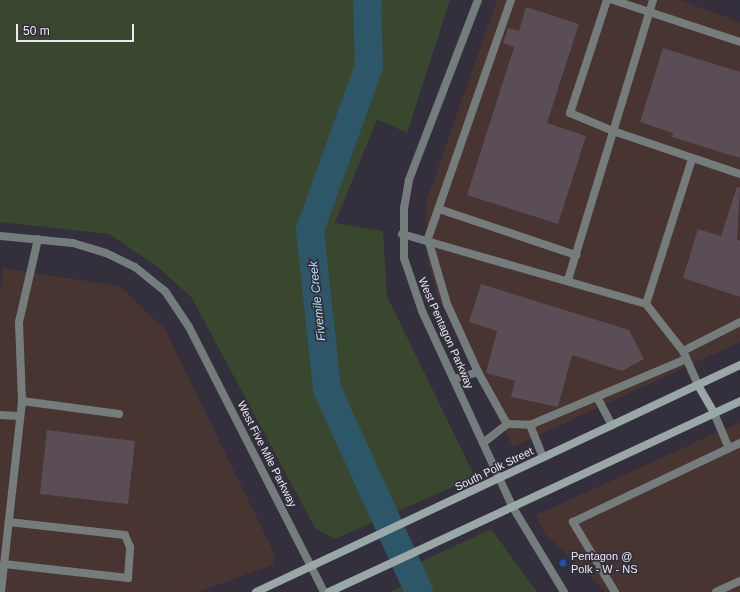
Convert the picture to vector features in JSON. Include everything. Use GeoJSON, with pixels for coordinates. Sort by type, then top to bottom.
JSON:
{"type":"FeatureCollection","features":[{"type":"Feature","properties":{"kind":"main road","name":"South Polk Street"},"geometry":{"type":"LineString","coordinates":[[256,592],[612,426],[740,364]]}},
{"type":"Feature","properties":{"kind":"main road"},"geometry":{"type":"LineString","coordinates":[[698,385],[714,413]]}},
{"type":"Feature","properties":{"kind":"main road"},"geometry":{"type":"LineString","coordinates":[[330,592],[740,401]]}},
{"type":"Feature","properties":{"kind":"street","name":"West Pentagon Parkway"},"geometry":{"type":"LineString","coordinates":[[478,0],[409,180],[402,234],[411,285],[482,443],[512,506],[564,592]]}},
{"type":"Feature","properties":{"kind":"street"},"geometry":{"type":"LineString","coordinates":[[507,424],[478,372],[447,304],[428,239],[511,0]]}},
{"type":"Feature","properties":{"kind":"street"},"geometry":{"type":"LineString","coordinates":[[606,0],[570,113],[613,132],[692,160],[740,174]]}},
{"type":"Feature","properties":{"kind":"street"},"geometry":{"type":"LineString","coordinates":[[613,0],[740,42]]}},
{"type":"Feature","properties":{"kind":"street"},"geometry":{"type":"LineString","coordinates":[[568,280],[653,0]]}},
{"type":"Feature","properties":{"kind":"street"},"geometry":{"type":"LineString","coordinates":[[646,304],[692,160]]}},
{"type":"Feature","properties":{"kind":"street"},"geometry":{"type":"LineString","coordinates":[[438,209],[576,255]]}},
{"type":"Feature","properties":{"kind":"street"},"geometry":{"type":"LineString","coordinates":[[402,234],[428,239],[646,304],[683,351],[698,385]]}},
{"type":"Feature","properties":{"kind":"street","name":"West Five Mile Parkway"},"geometry":{"type":"LineString","coordinates":[[0,236],[38,239],[106,253],[135,267],[165,291],[189,327],[324,592]]}},
{"type":"Feature","properties":{"kind":"street"},"geometry":{"type":"LineString","coordinates":[[1,592],[9,522],[18,416],[22,402],[19,322],[38,239]]}},
{"type":"Feature","properties":{"kind":"street"},"geometry":{"type":"LineString","coordinates":[[683,351],[740,322]]}},
{"type":"Feature","properties":{"kind":"street"},"geometry":{"type":"LineString","coordinates":[[482,443],[507,424],[530,425],[686,359]]}},
{"type":"Feature","properties":{"kind":"street"},"geometry":{"type":"LineString","coordinates":[[454,379],[478,372]]}},
{"type":"Feature","properties":{"kind":"street"},"geometry":{"type":"LineString","coordinates":[[597,397],[612,426]]}},
{"type":"Feature","properties":{"kind":"street"},"geometry":{"type":"LineString","coordinates":[[22,402],[119,414]]}},
{"type":"Feature","properties":{"kind":"street"},"geometry":{"type":"LineString","coordinates":[[714,413],[729,448]]}},
{"type":"Feature","properties":{"kind":"street"},"geometry":{"type":"LineString","coordinates":[[0,415],[18,416]]}},
{"type":"Feature","properties":{"kind":"street"},"geometry":{"type":"LineString","coordinates":[[530,425],[543,457]]}},
{"type":"Feature","properties":{"kind":"street"},"geometry":{"type":"LineString","coordinates":[[615,592],[573,522],[740,443]]}},
{"type":"Feature","properties":{"kind":"street"},"geometry":{"type":"LineString","coordinates":[[4,564],[128,578],[130,547],[125,535],[9,522]]}},
{"type":"Feature","properties":{"kind":"street"},"geometry":{"type":"LineString","coordinates":[[719,591],[740,581]]}},
{"type":"Feature","properties":{"kind":"shaded area"},"geometry":{"type":"Polygon","coordinates":[[[497,0],[680,0],[740,22],[740,342],[513,447],[438,297],[427,258],[426,202],[497,0]]]}},
{"type":"Feature","properties":{"kind":"shaded area"},"geometry":{"type":"Polygon","coordinates":[[[3,268],[119,286],[165,329],[275,555],[273,565],[198,592],[0,592],[0,293],[3,268]]]}},
{"type":"Feature","properties":{"kind":"shaded area"},"geometry":{"type":"Polygon","coordinates":[[[740,422],[740,592],[606,592],[544,533],[536,515],[740,422]]]}},
{"type":"Feature","properties":{"kind":"green space"},"geometry":{"type":"Polygon","coordinates":[[[0,0],[450,0],[407,133],[377,119],[335,223],[383,231],[387,296],[475,477],[335,539],[315,528],[192,298],[158,267],[109,234],[0,222],[0,0]]]}},
{"type":"Feature","properties":{"kind":"green space"},"geometry":{"type":"Polygon","coordinates":[[[491,529],[537,592],[389,592],[424,577],[412,566],[491,529]]]}},
{"type":"Feature","properties":{"kind":"building"},"geometry":{"type":"Polygon","coordinates":[[[526,7],[579,24],[547,123],[586,136],[558,224],[467,195],[514,47],[503,43],[508,28],[519,31],[526,7]]]}},
{"type":"Feature","properties":{"kind":"building"},"geometry":{"type":"Polygon","coordinates":[[[663,48],[740,72],[740,158],[672,137],[673,133],[640,122],[663,48]]]}},
{"type":"Feature","properties":{"kind":"building"},"geometry":{"type":"Polygon","coordinates":[[[737,187],[740,187],[737,240],[740,241],[740,297],[683,278],[698,229],[721,236],[737,187]]]}},
{"type":"Feature","properties":{"kind":"building"},"geometry":{"type":"Polygon","coordinates":[[[481,284],[629,330],[644,359],[622,371],[572,355],[558,407],[511,397],[515,381],[486,373],[497,331],[469,322],[481,284]]]}},
{"type":"Feature","properties":{"kind":"building"},"geometry":{"type":"Polygon","coordinates":[[[47,430],[135,441],[128,504],[40,494],[47,430]]]}},
{"type":"Feature","properties":{"kind":"waterway","name":"Fivemile Creek"},"geometry":{"type":"LineString","coordinates":[[367,0],[369,66],[310,230],[327,389],[419,592]]}},
{"type":"Feature","properties":{"kind":"place","name":"Pentagon @ Polk - W - NS"},"geometry":{"type":"Point","coordinates":[563,563]}}]}
